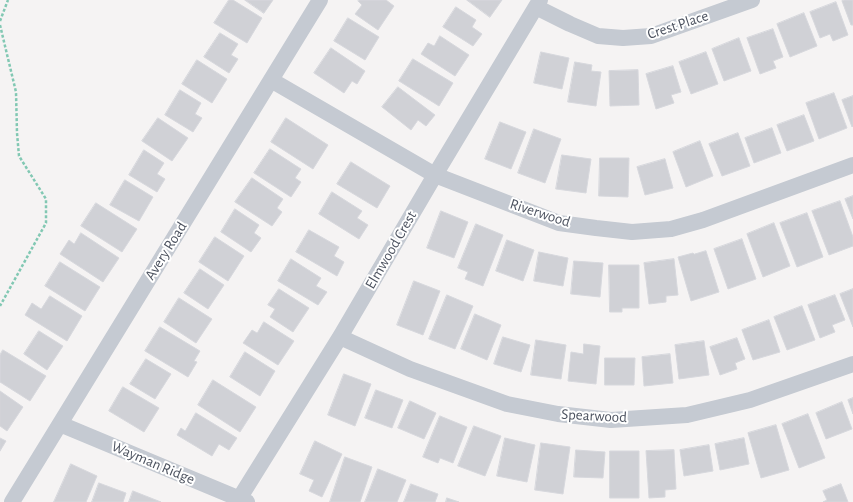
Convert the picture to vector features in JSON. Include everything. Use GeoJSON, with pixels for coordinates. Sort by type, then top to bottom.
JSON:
{"type":"FeatureCollection","features":[{"type":"Feature","properties":{"kind":"street","name":"Avery Road"},"geometry":{"type":"LineString","coordinates":[[12,502],[320,0]]}},
{"type":"Feature","properties":{"kind":"street","name":"Crest Place"},"geometry":{"type":"LineString","coordinates":[[538,3],[570,24],[598,36],[624,38],[651,36],[752,0]]}},
{"type":"Feature","properties":{"kind":"street","name":"Elmwood Crest"},"geometry":{"type":"LineString","coordinates":[[243,500],[538,3]]}},
{"type":"Feature","properties":{"kind":"street","name":"Riverwood"},"geometry":{"type":"LineString","coordinates":[[271,80],[435,175],[559,223],[632,232],[671,229],[703,220],[853,165]]}},
{"type":"Feature","properties":{"kind":"street","name":"Spearwood"},"geometry":{"type":"LineString","coordinates":[[340,337],[410,369],[507,404],[558,414],[611,420],[687,415],[750,400],[853,364]]}},
{"type":"Feature","properties":{"kind":"street","name":"Wayman Ridge"},"geometry":{"type":"LineString","coordinates":[[60,424],[243,500]]}},
{"type":"Feature","properties":{"kind":"path"},"geometry":{"type":"LineString","coordinates":[[0,21],[8,0]]}},
{"type":"Feature","properties":{"kind":"path"},"geometry":{"type":"LineString","coordinates":[[0,25],[16,92],[19,156],[46,199],[46,224],[0,306]]}},
{"type":"Feature","properties":{"kind":"building"},"geometry":{"type":"Polygon","coordinates":[[[229,0],[233,0],[262,18],[247,43],[214,23],[229,0]]]}},
{"type":"Feature","properties":{"kind":"building"},"geometry":{"type":"Polygon","coordinates":[[[245,0],[273,0],[264,13],[245,0]]]}},
{"type":"Feature","properties":{"kind":"building"},"geometry":{"type":"Polygon","coordinates":[[[386,0],[394,6],[378,30],[355,14],[362,5],[358,1],[386,0]]]}},
{"type":"Feature","properties":{"kind":"building"},"geometry":{"type":"Polygon","coordinates":[[[467,0],[502,0],[490,17],[467,0]]]}},
{"type":"Feature","properties":{"kind":"building"},"geometry":{"type":"Polygon","coordinates":[[[853,0],[853,25],[851,25],[842,1],[853,0]]]}},
{"type":"Feature","properties":{"kind":"building"},"geometry":{"type":"Polygon","coordinates":[[[836,2],[848,35],[833,41],[830,34],[820,38],[810,12],[836,2]]]}},
{"type":"Feature","properties":{"kind":"building"},"geometry":{"type":"Polygon","coordinates":[[[456,7],[476,20],[472,27],[482,34],[473,46],[443,27],[456,7]]]}},
{"type":"Feature","properties":{"kind":"building"},"geometry":{"type":"Polygon","coordinates":[[[804,13],[817,46],[790,57],[777,24],[804,13]]]}},
{"type":"Feature","properties":{"kind":"building"},"geometry":{"type":"Polygon","coordinates":[[[348,18],[379,37],[365,60],[334,41],[348,18]]]}},
{"type":"Feature","properties":{"kind":"building"},"geometry":{"type":"Polygon","coordinates":[[[773,29],[783,57],[773,61],[776,68],[760,74],[747,38],[773,29]]]}},
{"type":"Feature","properties":{"kind":"building"},"geometry":{"type":"Polygon","coordinates":[[[220,33],[238,44],[231,55],[238,59],[229,73],[204,57],[220,33]]]}},
{"type":"Feature","properties":{"kind":"building"},"geometry":{"type":"Polygon","coordinates":[[[440,36],[469,55],[455,76],[421,54],[428,43],[434,46],[440,36]]]}},
{"type":"Feature","properties":{"kind":"building"},"geometry":{"type":"Polygon","coordinates":[[[739,38],[751,71],[724,81],[712,49],[739,38]]]}},
{"type":"Feature","properties":{"kind":"building"},"geometry":{"type":"Polygon","coordinates":[[[331,48],[365,71],[357,84],[352,81],[344,93],[314,73],[331,48]]]}},
{"type":"Feature","properties":{"kind":"building"},"geometry":{"type":"Polygon","coordinates":[[[541,52],[569,58],[562,89],[534,83],[541,52]]]}},
{"type":"Feature","properties":{"kind":"building"},"geometry":{"type":"Polygon","coordinates":[[[706,52],[718,84],[691,94],[679,62],[706,52]]]}},
{"type":"Feature","properties":{"kind":"building"},"geometry":{"type":"Polygon","coordinates":[[[413,59],[453,83],[439,106],[399,81],[413,59]]]}},
{"type":"Feature","properties":{"kind":"building"},"geometry":{"type":"Polygon","coordinates":[[[197,60],[227,79],[212,103],[182,84],[197,60]]]}},
{"type":"Feature","properties":{"kind":"building"},"geometry":{"type":"Polygon","coordinates":[[[575,62],[592,65],[591,71],[601,72],[596,106],[568,102],[575,62]]]}},
{"type":"Feature","properties":{"kind":"building"},"geometry":{"type":"Polygon","coordinates":[[[673,66],[681,92],[671,95],[674,103],[656,109],[646,74],[673,66]]]}},
{"type":"Feature","properties":{"kind":"building"},"geometry":{"type":"Polygon","coordinates":[[[638,70],[639,105],[610,106],[609,71],[638,70]]]}},
{"type":"Feature","properties":{"kind":"building"},"geometry":{"type":"Polygon","coordinates":[[[398,87],[435,115],[426,126],[418,120],[411,130],[382,107],[398,87]]]}},
{"type":"Feature","properties":{"kind":"building"},"geometry":{"type":"Polygon","coordinates":[[[180,90],[201,103],[195,114],[202,118],[193,132],[165,115],[180,90]]]}},
{"type":"Feature","properties":{"kind":"building"},"geometry":{"type":"Polygon","coordinates":[[[834,93],[847,128],[819,139],[806,103],[834,93]]]}},
{"type":"Feature","properties":{"kind":"building"},"geometry":{"type":"Polygon","coordinates":[[[853,96],[853,126],[852,127],[842,100],[853,96]]]}},
{"type":"Feature","properties":{"kind":"building"},"geometry":{"type":"Polygon","coordinates":[[[804,115],[814,141],[787,151],[777,125],[804,115]]]}},
{"type":"Feature","properties":{"kind":"building"},"geometry":{"type":"Polygon","coordinates":[[[158,118],[188,138],[172,161],[142,141],[158,118]]]}},
{"type":"Feature","properties":{"kind":"building"},"geometry":{"type":"Polygon","coordinates":[[[286,118],[328,145],[313,169],[271,142],[286,118]]]}},
{"type":"Feature","properties":{"kind":"building"},"geometry":{"type":"Polygon","coordinates":[[[500,122],[526,132],[511,169],[485,159],[500,122]]]}},
{"type":"Feature","properties":{"kind":"building"},"geometry":{"type":"Polygon","coordinates":[[[772,128],[781,153],[754,163],[745,138],[772,128]]]}},
{"type":"Feature","properties":{"kind":"building"},"geometry":{"type":"Polygon","coordinates":[[[534,129],[561,139],[545,183],[518,173],[534,129]]]}},
{"type":"Feature","properties":{"kind":"building"},"geometry":{"type":"Polygon","coordinates":[[[738,133],[750,166],[722,176],[709,144],[738,133]]]}},
{"type":"Feature","properties":{"kind":"building"},"geometry":{"type":"Polygon","coordinates":[[[700,141],[713,176],[686,187],[673,152],[700,141]]]}},
{"type":"Feature","properties":{"kind":"building"},"geometry":{"type":"Polygon","coordinates":[[[270,149],[301,169],[295,178],[301,182],[291,197],[254,173],[270,149]]]}},
{"type":"Feature","properties":{"kind":"building"},"geometry":{"type":"Polygon","coordinates":[[[144,150],[164,163],[157,174],[165,179],[157,192],[129,175],[144,150]]]}},
{"type":"Feature","properties":{"kind":"building"},"geometry":{"type":"Polygon","coordinates":[[[562,155],[591,159],[586,193],[556,189],[562,155]]]}},
{"type":"Feature","properties":{"kind":"building"},"geometry":{"type":"Polygon","coordinates":[[[600,158],[629,158],[628,197],[599,196],[600,158]]]}},
{"type":"Feature","properties":{"kind":"building"},"geometry":{"type":"Polygon","coordinates":[[[665,159],[673,188],[645,195],[637,167],[665,159]]]}},
{"type":"Feature","properties":{"kind":"building"},"geometry":{"type":"Polygon","coordinates":[[[351,162],[390,186],[377,208],[337,184],[351,162]]]}},
{"type":"Feature","properties":{"kind":"building"},"geometry":{"type":"Polygon","coordinates":[[[252,178],[283,199],[277,208],[282,212],[272,226],[235,202],[252,178]]]}},
{"type":"Feature","properties":{"kind":"building"},"geometry":{"type":"Polygon","coordinates":[[[125,180],[153,197],[139,221],[110,205],[125,180]]]}},
{"type":"Feature","properties":{"kind":"building"},"geometry":{"type":"Polygon","coordinates":[[[332,192],[362,211],[357,218],[368,225],[359,239],[319,214],[332,192]]]}},
{"type":"Feature","properties":{"kind":"building"},"geometry":{"type":"Polygon","coordinates":[[[853,196],[853,219],[845,199],[853,196]]]}},
{"type":"Feature","properties":{"kind":"building"},"geometry":{"type":"Polygon","coordinates":[[[840,201],[853,237],[853,246],[829,255],[812,211],[840,201]]]}},
{"type":"Feature","properties":{"kind":"building"},"geometry":{"type":"Polygon","coordinates":[[[96,203],[137,229],[122,252],[81,226],[96,203]]]}},
{"type":"Feature","properties":{"kind":"building"},"geometry":{"type":"Polygon","coordinates":[[[235,209],[259,225],[254,233],[261,238],[251,252],[221,232],[235,209]]]}},
{"type":"Feature","properties":{"kind":"building"},"geometry":{"type":"Polygon","coordinates":[[[441,211],[468,222],[454,258],[427,248],[441,211]]]}},
{"type":"Feature","properties":{"kind":"building"},"geometry":{"type":"Polygon","coordinates":[[[807,213],[823,257],[797,267],[780,223],[807,213]]]}},
{"type":"Feature","properties":{"kind":"building"},"geometry":{"type":"Polygon","coordinates":[[[774,223],[790,266],[763,277],[747,234],[774,223]]]}},
{"type":"Feature","properties":{"kind":"building"},"geometry":{"type":"Polygon","coordinates":[[[476,224],[503,235],[483,286],[465,279],[468,272],[458,268],[476,224]]]}},
{"type":"Feature","properties":{"kind":"building"},"geometry":{"type":"Polygon","coordinates":[[[309,230],[339,247],[334,256],[344,262],[337,276],[296,252],[309,230]]]}},
{"type":"Feature","properties":{"kind":"building"},"geometry":{"type":"Polygon","coordinates":[[[81,233],[119,258],[103,282],[60,254],[69,240],[74,244],[81,233]]]}},
{"type":"Feature","properties":{"kind":"building"},"geometry":{"type":"Polygon","coordinates":[[[215,237],[244,256],[228,281],[199,262],[215,237]]]}},
{"type":"Feature","properties":{"kind":"building"},"geometry":{"type":"Polygon","coordinates":[[[742,239],[756,279],[728,289],[714,249],[742,239]]]}},
{"type":"Feature","properties":{"kind":"building"},"geometry":{"type":"Polygon","coordinates":[[[507,240],[534,250],[523,281],[496,271],[507,240]]]}},
{"type":"Feature","properties":{"kind":"building"},"geometry":{"type":"Polygon","coordinates":[[[706,251],[719,292],[691,301],[678,257],[706,251]]]}},
{"type":"Feature","properties":{"kind":"building"},"geometry":{"type":"Polygon","coordinates":[[[539,252],[568,258],[563,286],[534,281],[539,252]]]}},
{"type":"Feature","properties":{"kind":"building"},"geometry":{"type":"Polygon","coordinates":[[[291,259],[321,278],[316,286],[327,292],[318,305],[278,281],[291,259]]]}},
{"type":"Feature","properties":{"kind":"building"},"geometry":{"type":"Polygon","coordinates":[[[674,259],[678,295],[666,296],[666,302],[649,304],[644,263],[674,259]]]}},
{"type":"Feature","properties":{"kind":"building"},"geometry":{"type":"Polygon","coordinates":[[[574,261],[603,263],[600,297],[571,294],[574,261]]]}},
{"type":"Feature","properties":{"kind":"building"},"geometry":{"type":"Polygon","coordinates":[[[60,262],[100,287],[85,311],[45,286],[60,262]]]}},
{"type":"Feature","properties":{"kind":"building"},"geometry":{"type":"Polygon","coordinates":[[[609,265],[639,265],[639,308],[622,308],[622,312],[610,312],[609,265]]]}},
{"type":"Feature","properties":{"kind":"building"},"geometry":{"type":"Polygon","coordinates":[[[200,269],[224,285],[208,309],[184,293],[200,269]]]}},
{"type":"Feature","properties":{"kind":"building"},"geometry":{"type":"Polygon","coordinates":[[[414,281],[440,291],[423,335],[397,325],[414,281]]]}},
{"type":"Feature","properties":{"kind":"building"},"geometry":{"type":"Polygon","coordinates":[[[279,289],[309,308],[293,332],[270,317],[275,309],[268,305],[279,289]]]}},
{"type":"Feature","properties":{"kind":"building"},"geometry":{"type":"Polygon","coordinates":[[[853,289],[853,327],[840,294],[853,289]]]}},
{"type":"Feature","properties":{"kind":"building"},"geometry":{"type":"Polygon","coordinates":[[[447,295],[473,306],[455,349],[429,339],[447,295]]]}},
{"type":"Feature","properties":{"kind":"building"},"geometry":{"type":"Polygon","coordinates":[[[835,295],[845,320],[832,325],[835,332],[820,338],[808,305],[835,295]]]}},
{"type":"Feature","properties":{"kind":"building"},"geometry":{"type":"Polygon","coordinates":[[[50,296],[82,316],[67,341],[25,315],[32,303],[41,309],[50,296]]]}},
{"type":"Feature","properties":{"kind":"building"},"geometry":{"type":"Polygon","coordinates":[[[179,298],[212,319],[196,343],[164,322],[179,298]]]}},
{"type":"Feature","properties":{"kind":"building"},"geometry":{"type":"Polygon","coordinates":[[[802,306],[815,340],[787,350],[774,317],[802,306]]]}},
{"type":"Feature","properties":{"kind":"building"},"geometry":{"type":"Polygon","coordinates":[[[475,314],[501,325],[487,360],[461,349],[475,314]]]}},
{"type":"Feature","properties":{"kind":"building"},"geometry":{"type":"Polygon","coordinates":[[[769,320],[780,352],[753,360],[742,330],[769,320]]]}},
{"type":"Feature","properties":{"kind":"building"},"geometry":{"type":"Polygon","coordinates":[[[264,322],[294,341],[278,365],[243,343],[252,330],[257,333],[264,322]]]}},
{"type":"Feature","properties":{"kind":"building"},"geometry":{"type":"Polygon","coordinates":[[[160,327],[200,351],[194,361],[197,362],[188,377],[145,351],[160,327]]]}},
{"type":"Feature","properties":{"kind":"building"},"geometry":{"type":"Polygon","coordinates":[[[39,331],[63,346],[47,370],[24,354],[39,331]]]}},
{"type":"Feature","properties":{"kind":"building"},"geometry":{"type":"Polygon","coordinates":[[[503,337],[530,345],[521,372],[494,364],[503,337]]]}},
{"type":"Feature","properties":{"kind":"building"},"geometry":{"type":"Polygon","coordinates":[[[737,338],[745,359],[735,363],[737,369],[720,375],[710,347],[737,338]]]}},
{"type":"Feature","properties":{"kind":"building"},"geometry":{"type":"Polygon","coordinates":[[[536,340],[566,345],[561,379],[531,375],[536,340]]]}},
{"type":"Feature","properties":{"kind":"building"},"geometry":{"type":"Polygon","coordinates":[[[704,341],[709,375],[679,379],[675,345],[704,341]]]}},
{"type":"Feature","properties":{"kind":"building"},"geometry":{"type":"Polygon","coordinates":[[[584,344],[600,346],[596,384],[568,381],[571,352],[583,354],[584,344]]]}},
{"type":"Feature","properties":{"kind":"building"},"geometry":{"type":"Polygon","coordinates":[[[3,350],[46,376],[30,401],[0,382],[0,355],[3,350]]]}},
{"type":"Feature","properties":{"kind":"building"},"geometry":{"type":"Polygon","coordinates":[[[245,352],[275,371],[260,396],[230,377],[245,352]]]}},
{"type":"Feature","properties":{"kind":"building"},"geometry":{"type":"Polygon","coordinates":[[[670,354],[673,383],[644,386],[642,357],[670,354]]]}},
{"type":"Feature","properties":{"kind":"building"},"geometry":{"type":"Polygon","coordinates":[[[605,358],[635,358],[634,385],[605,385],[605,358]]]}},
{"type":"Feature","properties":{"kind":"building"},"geometry":{"type":"Polygon","coordinates":[[[146,359],[171,374],[155,399],[130,384],[146,359]]]}},
{"type":"Feature","properties":{"kind":"building"},"geometry":{"type":"Polygon","coordinates":[[[344,374],[371,384],[355,426],[328,415],[344,374]]]}},
{"type":"Feature","properties":{"kind":"building"},"geometry":{"type":"Polygon","coordinates":[[[213,380],[256,407],[240,432],[198,405],[213,380]]]}},
{"type":"Feature","properties":{"kind":"building"},"geometry":{"type":"Polygon","coordinates":[[[123,387],[159,408],[144,432],[109,411],[123,387]]]}},
{"type":"Feature","properties":{"kind":"building"},"geometry":{"type":"Polygon","coordinates":[[[376,390],[403,400],[392,428],[365,418],[376,390]]]}},
{"type":"Feature","properties":{"kind":"building"},"geometry":{"type":"Polygon","coordinates":[[[0,391],[23,407],[7,431],[0,426],[0,391]]]}},
{"type":"Feature","properties":{"kind":"building"},"geometry":{"type":"Polygon","coordinates":[[[853,398],[853,414],[848,400],[853,398]]]}},
{"type":"Feature","properties":{"kind":"building"},"geometry":{"type":"Polygon","coordinates":[[[410,401],[436,413],[424,439],[398,428],[410,401]]]}},
{"type":"Feature","properties":{"kind":"building"},"geometry":{"type":"Polygon","coordinates":[[[842,402],[852,429],[826,439],[816,413],[842,402]]]}},
{"type":"Feature","properties":{"kind":"building"},"geometry":{"type":"Polygon","coordinates":[[[196,413],[237,438],[229,450],[219,444],[212,456],[177,435],[181,428],[185,431],[196,413]]]}},
{"type":"Feature","properties":{"kind":"building"},"geometry":{"type":"Polygon","coordinates":[[[808,414],[825,458],[799,468],[782,424],[808,414]]]}},
{"type":"Feature","properties":{"kind":"building"},"geometry":{"type":"Polygon","coordinates":[[[440,416],[467,427],[453,463],[440,458],[438,463],[423,457],[440,416]]]}},
{"type":"Feature","properties":{"kind":"building"},"geometry":{"type":"Polygon","coordinates":[[[776,425],[789,470],[761,478],[748,433],[776,425]]]}},
{"type":"Feature","properties":{"kind":"building"},"geometry":{"type":"Polygon","coordinates":[[[474,426],[501,436],[485,476],[458,466],[474,426]]]}},
{"type":"Feature","properties":{"kind":"building"},"geometry":{"type":"Polygon","coordinates":[[[0,438],[6,441],[0,451],[0,438]]]}},
{"type":"Feature","properties":{"kind":"building"},"geometry":{"type":"Polygon","coordinates":[[[505,438],[535,445],[527,482],[497,476],[505,438]]]}},
{"type":"Feature","properties":{"kind":"building"},"geometry":{"type":"Polygon","coordinates":[[[744,438],[749,464],[720,470],[715,444],[744,438]]]}},
{"type":"Feature","properties":{"kind":"building"},"geometry":{"type":"Polygon","coordinates":[[[315,441],[342,454],[322,497],[309,491],[314,480],[300,474],[315,441]]]}},
{"type":"Feature","properties":{"kind":"building"},"geometry":{"type":"Polygon","coordinates":[[[541,443],[570,447],[563,494],[535,490],[541,443]]]}},
{"type":"Feature","properties":{"kind":"building"},"geometry":{"type":"Polygon","coordinates":[[[709,445],[713,471],[684,476],[680,450],[709,445]]]}},
{"type":"Feature","properties":{"kind":"building"},"geometry":{"type":"Polygon","coordinates":[[[576,450],[605,452],[603,478],[574,477],[576,450]]]}},
{"type":"Feature","properties":{"kind":"building"},"geometry":{"type":"Polygon","coordinates":[[[674,450],[676,489],[665,490],[665,497],[649,498],[646,451],[674,450]]]}},
{"type":"Feature","properties":{"kind":"building"},"geometry":{"type":"Polygon","coordinates":[[[610,451],[639,451],[639,498],[610,498],[610,451]]]}},
{"type":"Feature","properties":{"kind":"building"},"geometry":{"type":"Polygon","coordinates":[[[345,457],[372,467],[360,502],[330,502],[345,457]]]}},
{"type":"Feature","properties":{"kind":"building"},"geometry":{"type":"Polygon","coordinates":[[[71,464],[97,476],[86,502],[54,502],[71,464]]]}},
{"type":"Feature","properties":{"kind":"building"},"geometry":{"type":"Polygon","coordinates":[[[378,469],[406,480],[397,502],[365,502],[378,469]]]}},
{"type":"Feature","properties":{"kind":"building"},"geometry":{"type":"Polygon","coordinates":[[[99,483],[126,493],[123,502],[92,502],[99,483]]]}},
{"type":"Feature","properties":{"kind":"building"},"geometry":{"type":"Polygon","coordinates":[[[411,484],[438,494],[435,502],[404,502],[411,484]]]}},
{"type":"Feature","properties":{"kind":"building"},"geometry":{"type":"Polygon","coordinates":[[[841,484],[848,502],[823,502],[827,500],[823,491],[841,484]]]}},
{"type":"Feature","properties":{"kind":"building"},"geometry":{"type":"Polygon","coordinates":[[[133,491],[161,502],[129,502],[133,491]]]}},
{"type":"Feature","properties":{"kind":"building"},"geometry":{"type":"Polygon","coordinates":[[[447,498],[459,502],[446,502],[447,498]]]}}]}
